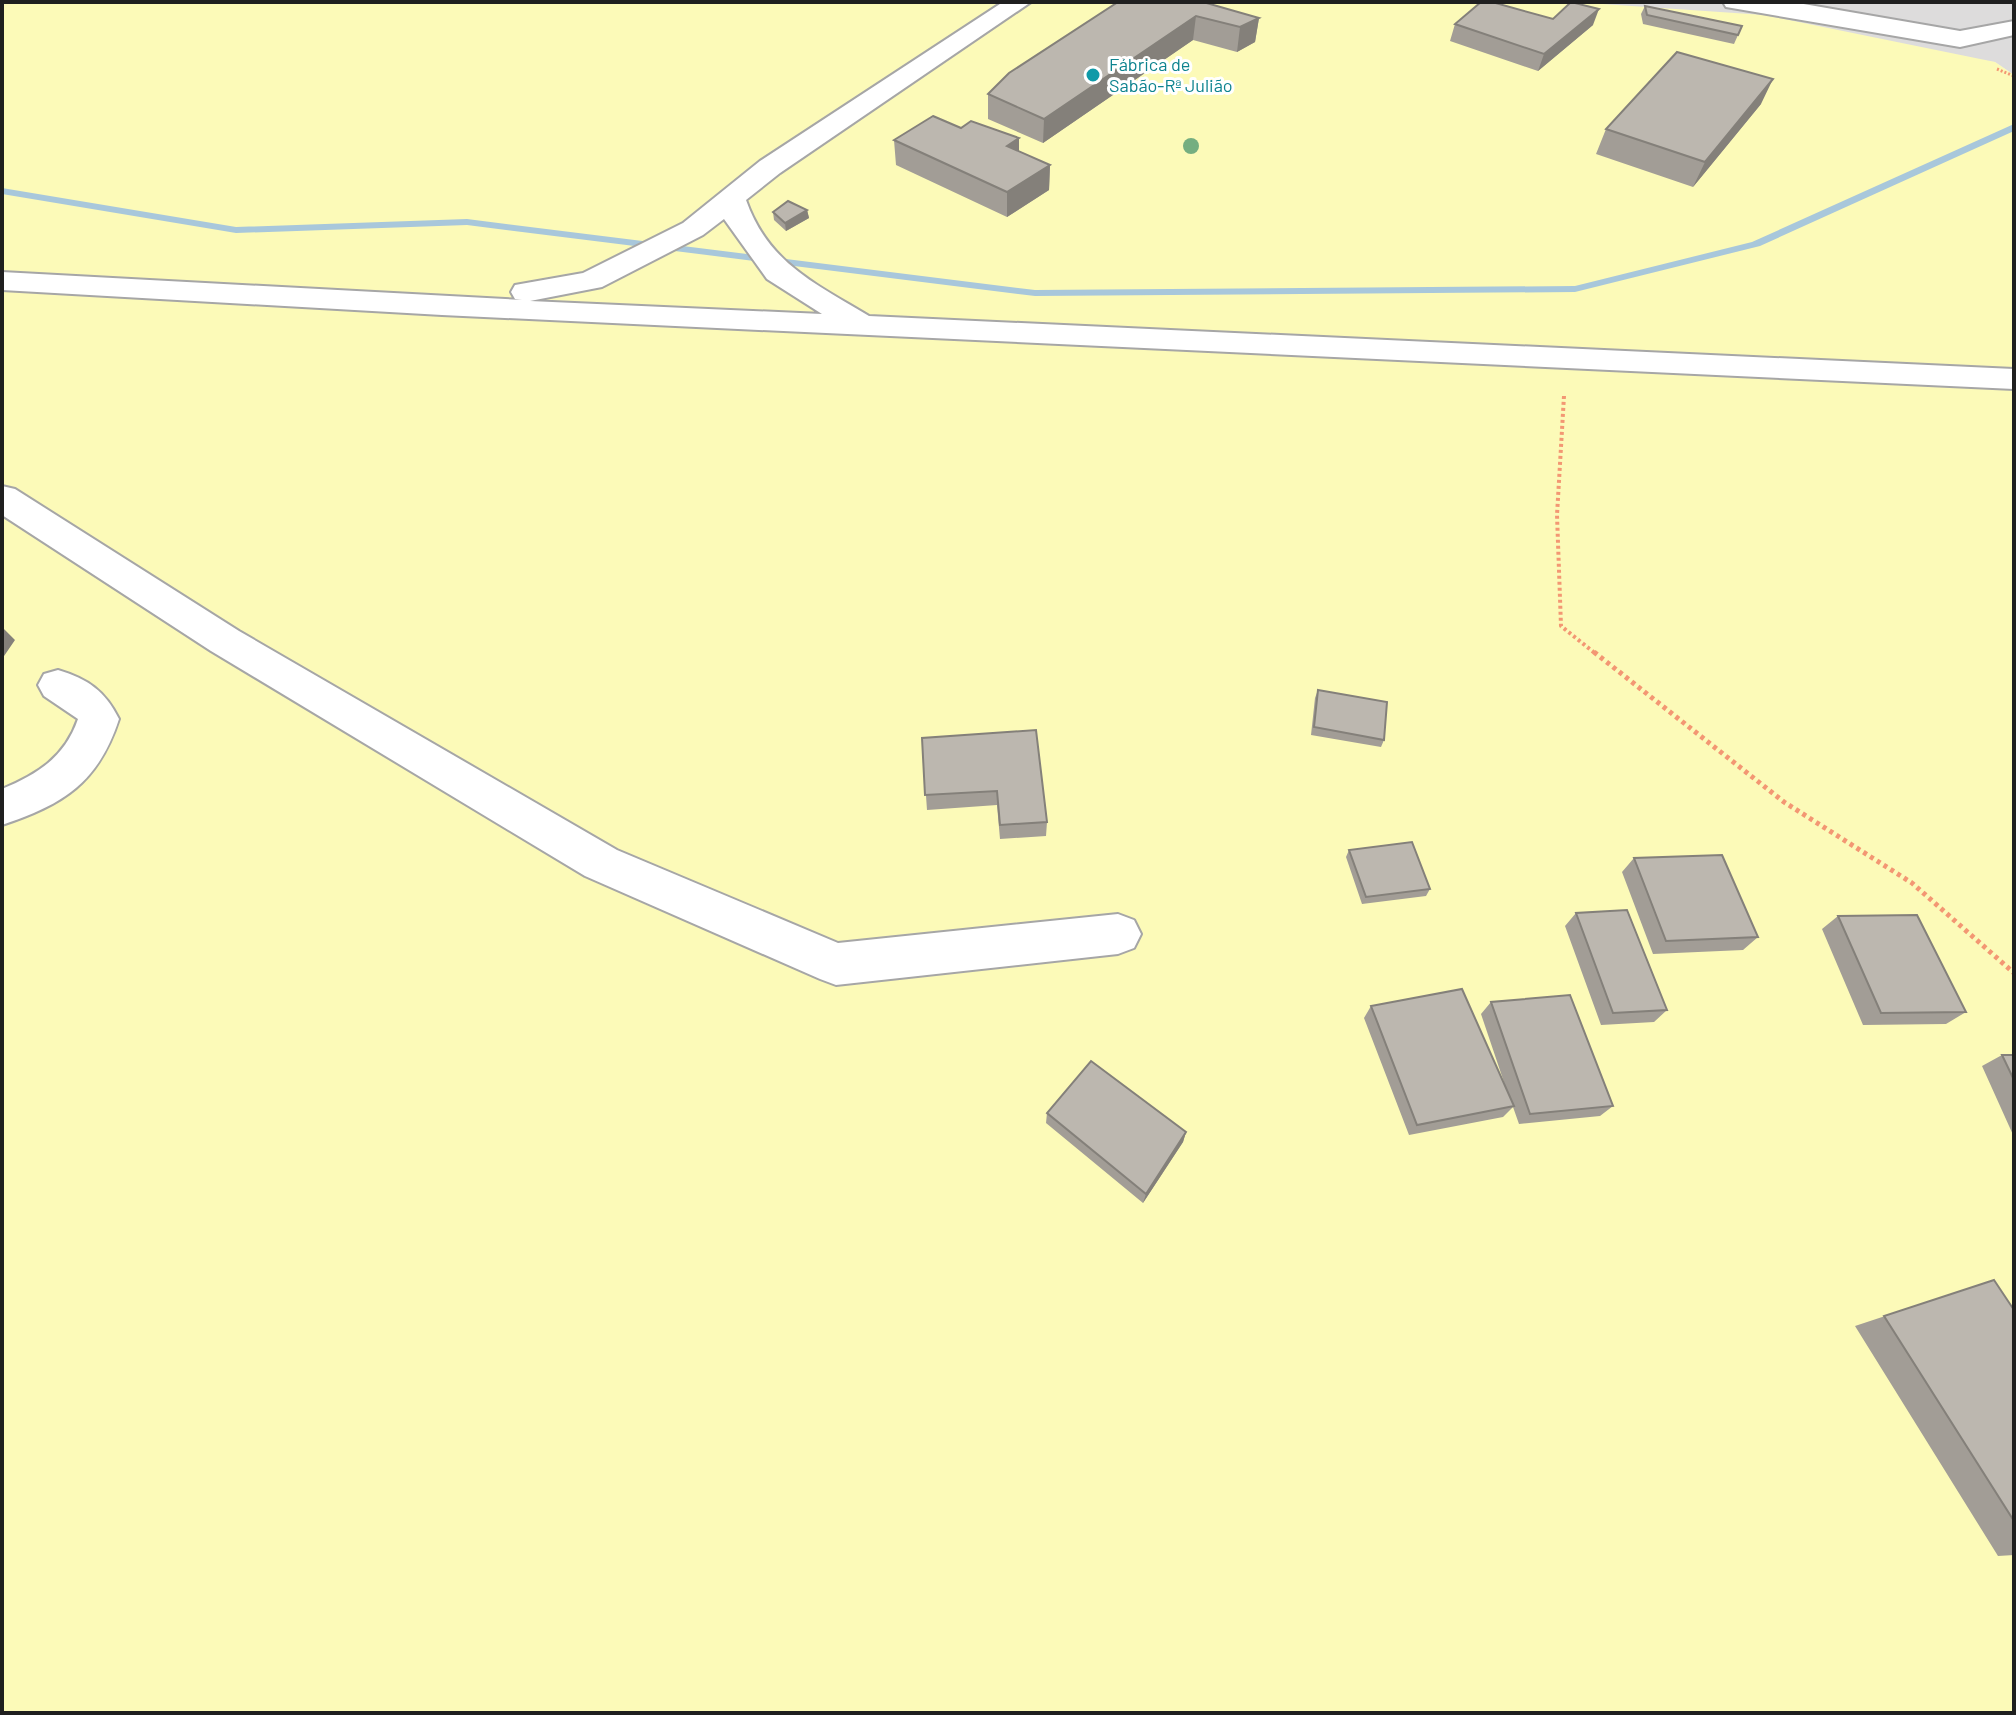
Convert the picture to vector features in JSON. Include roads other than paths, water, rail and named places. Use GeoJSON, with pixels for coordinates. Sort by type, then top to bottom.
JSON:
{"type":"FeatureCollection","features":[{"type":"Feature","properties":{"kind":"street"},"geometry":{"type":"LineString","coordinates":[[442,306],[591,281],[693,229],[770,167],[1019,2]]}},
{"type":"Feature","properties":{"kind":"street"},"geometry":{"type":"LineString","coordinates":[[1735,2],[1765,4],[1907,32],[1960,39],[2014,29]]}},
{"type":"Feature","properties":{"kind":"street"},"geometry":{"type":"LineString","coordinates":[[2009,57],[2009,35],[2014,29]]}},
{"type":"Feature","properties":{"kind":"street"},"geometry":{"type":"LineString","coordinates":[[732,200],[740,224],[778,273],[862,325]]}},
{"type":"Feature","properties":{"kind":"street"},"geometry":{"type":"LineString","coordinates":[[2,281],[442,306],[2014,379]]}},
{"type":"Feature","properties":{"kind":"street"},"geometry":{"type":"LineString","coordinates":[[2,498],[225,641],[601,863],[836,964],[1118,934]]}},
{"type":"Feature","properties":{"kind":"street"},"geometry":{"type":"LineString","coordinates":[[2,807],[63,779],[94,738],[99,719],[91,705],[58,685]]}},
{"type":"Feature","properties":{"kind":"waterway"},"geometry":{"type":"LineString","coordinates":[[2,191],[236,230],[467,222],[1035,293],[1575,289],[1756,244],[2014,127]]}},
{"type":"Feature","properties":{"kind":"place","name":"Fábrica de Sabão-Rª Julião"},"geometry":{"type":"Point","coordinates":[1093,75]}}]}
